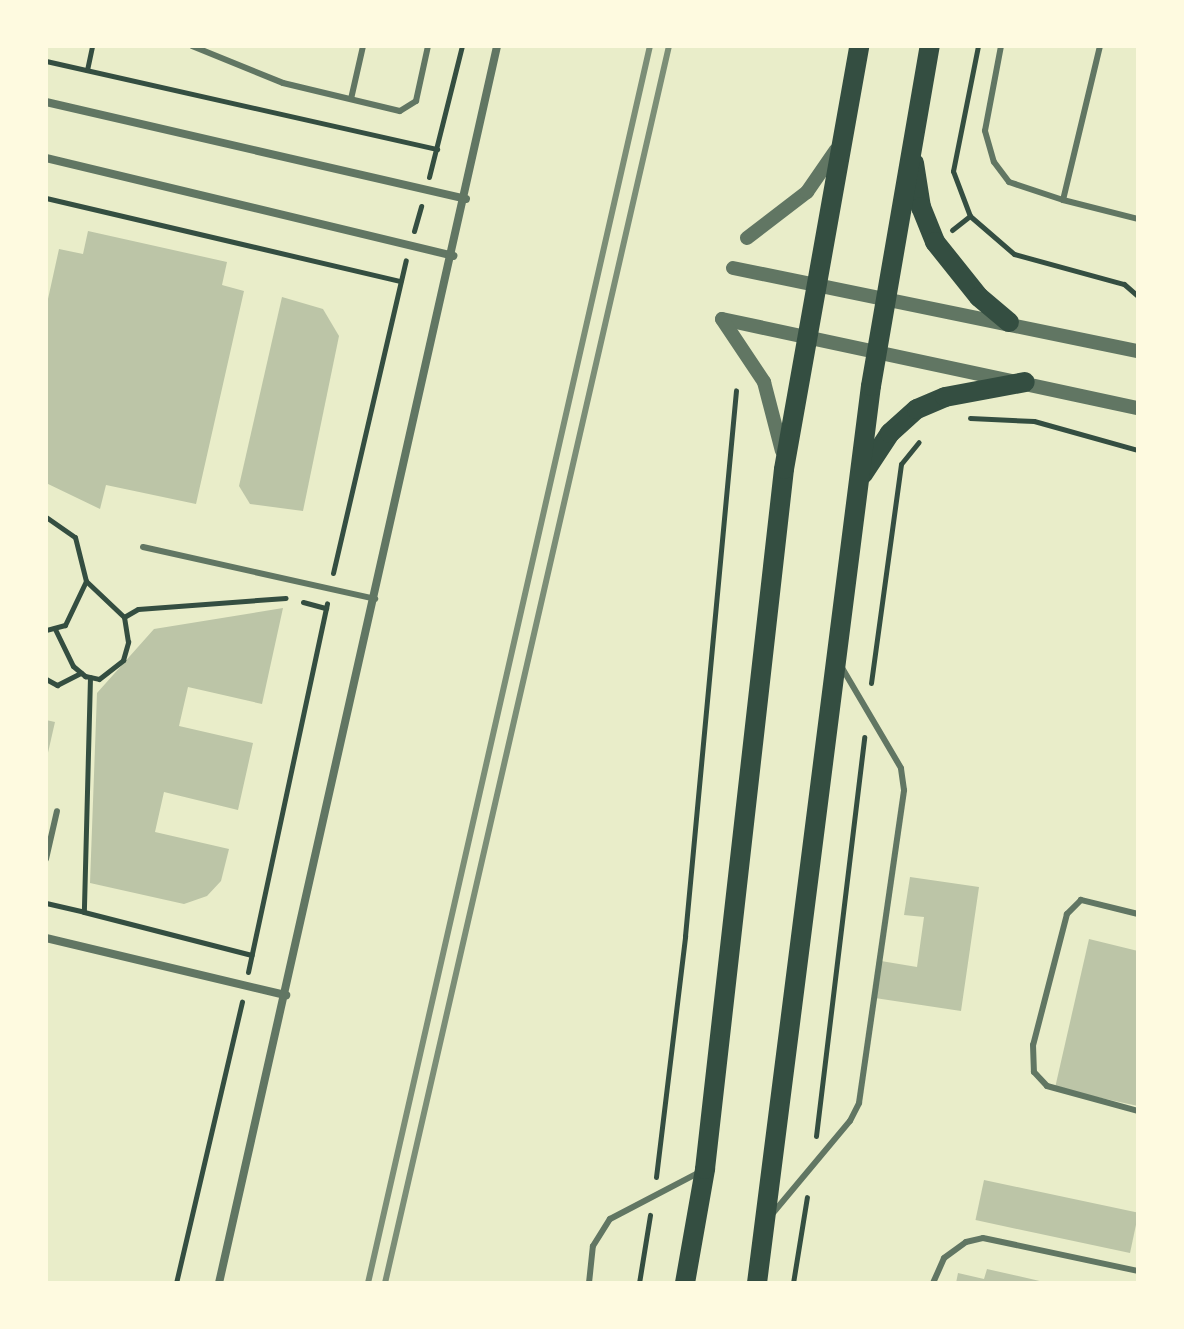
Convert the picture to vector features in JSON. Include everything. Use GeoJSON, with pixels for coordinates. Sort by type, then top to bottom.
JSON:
{"type":"FeatureCollection","features":[{"type":"Feature","properties":{"kind":"main road"},"geometry":{"type":"LineString","coordinates":[[685,1283],[705,1169],[784,469],[859,46]]}},
{"type":"Feature","properties":{"kind":"main road"},"geometry":{"type":"LineString","coordinates":[[757,1283],[768,1219],[857,485],[876,350],[930,46]]}},
{"type":"Feature","properties":{"kind":"main road"},"geometry":{"type":"LineString","coordinates":[[912,148],[921,207],[935,242],[979,297],[1009,322]]}},
{"type":"Feature","properties":{"kind":"main road"},"geometry":{"type":"LineString","coordinates":[[857,485],[874,454],[917,409],[945,397],[1025,382]]}},
{"type":"Feature","properties":{"kind":"street"},"geometry":{"type":"LineString","coordinates":[[219,1283],[466,199],[497,46]]}},
{"type":"Feature","properties":{"kind":"street"},"geometry":{"type":"LineString","coordinates":[[46,102],[466,199]]}},
{"type":"Feature","properties":{"kind":"street"},"geometry":{"type":"LineString","coordinates":[[747,238],[807,192],[842,140]]}},
{"type":"Feature","properties":{"kind":"street"},"geometry":{"type":"LineString","coordinates":[[46,158],[453,256]]}},
{"type":"Feature","properties":{"kind":"street"},"geometry":{"type":"LineString","coordinates":[[733,268],[1009,322],[1138,351]]}},
{"type":"Feature","properties":{"kind":"street"},"geometry":{"type":"LineString","coordinates":[[784,469],[779,427],[764,382],[722,319],[1138,408]]}},
{"type":"Feature","properties":{"kind":"street"},"geometry":{"type":"LineString","coordinates":[[46,938],[286,995]]}},
{"type":"Feature","properties":{"kind":"lane"},"geometry":{"type":"LineString","coordinates":[[192,46],[206,49],[283,83],[400,111],[410,107],[428,46]]}},
{"type":"Feature","properties":{"kind":"lane"},"geometry":{"type":"LineString","coordinates":[[351,99],[363,46]]}},
{"type":"Feature","properties":{"kind":"lane"},"geometry":{"type":"LineString","coordinates":[[1001,46],[985,131],[994,162],[1009,182],[1063,200],[1138,219]]}},
{"type":"Feature","properties":{"kind":"lane"},"geometry":{"type":"LineString","coordinates":[[1063,200],[1100,46]]}},
{"type":"Feature","properties":{"kind":"lane"},"geometry":{"type":"LineString","coordinates":[[143,547],[375,599]]}},
{"type":"Feature","properties":{"kind":"lane"},"geometry":{"type":"LineString","coordinates":[[768,1219],[850,1121],[859,1103],[904,790],[901,768],[837,659]]}},
{"type":"Feature","properties":{"kind":"lane"},"geometry":{"type":"LineString","coordinates":[[46,859],[57,811]]}},
{"type":"Feature","properties":{"kind":"lane"},"geometry":{"type":"LineString","coordinates":[[1138,914],[1081,900],[1067,914],[1033,1045],[1034,1072],[1047,1086],[1138,1111]]}},
{"type":"Feature","properties":{"kind":"lane"},"geometry":{"type":"LineString","coordinates":[[589,1283],[593,1246],[600,1230],[610,1219],[705,1169]]}},
{"type":"Feature","properties":{"kind":"lane"},"geometry":{"type":"LineString","coordinates":[[933,1283],[944,1258],[966,1242],[983,1238],[1138,1271]]}},
{"type":"Feature","properties":{"kind":"path"},"geometry":{"type":"LineString","coordinates":[[87,70],[92,46]]}},
{"type":"Feature","properties":{"kind":"path"},"geometry":{"type":"LineString","coordinates":[[176,1283],[252,955],[330,587],[400,281],[462,46]]}},
{"type":"Feature","properties":{"kind":"path"},"geometry":{"type":"LineString","coordinates":[[978,46],[953,171],[970,216],[1014,254],[1124,284],[1138,296]]}},
{"type":"Feature","properties":{"kind":"path"},"geometry":{"type":"LineString","coordinates":[[46,61],[437,149]]}},
{"type":"Feature","properties":{"kind":"path"},"geometry":{"type":"LineString","coordinates":[[46,198],[400,281]]}},
{"type":"Feature","properties":{"kind":"path"},"geometry":{"type":"LineString","coordinates":[[935,242],[970,216]]}},
{"type":"Feature","properties":{"kind":"path"},"geometry":{"type":"LineString","coordinates":[[639,1283],[653,1196],[685,936],[736,390]]}},
{"type":"Feature","properties":{"kind":"path"},"geometry":{"type":"LineString","coordinates":[[46,517],[75,537],[86,581],[124,617],[128,642],[123,660],[99,679],[81,673],[55,629]]}},
{"type":"Feature","properties":{"kind":"path"},"geometry":{"type":"LineString","coordinates":[[46,630],[55,629],[75,612],[86,581]]}},
{"type":"Feature","properties":{"kind":"path"},"geometry":{"type":"LineString","coordinates":[[124,617],[138,609],[284,598],[326,608]]}},
{"type":"Feature","properties":{"kind":"path"},"geometry":{"type":"LineString","coordinates":[[46,679],[57,685],[81,673]]}},
{"type":"Feature","properties":{"kind":"path"},"geometry":{"type":"LineString","coordinates":[[84,912],[90,677]]}},
{"type":"Feature","properties":{"kind":"path"},"geometry":{"type":"LineString","coordinates":[[46,903],[252,955]]}},
{"type":"Feature","properties":{"kind":"building"},"geometry":{"type":"Polygon","coordinates":[[[88,231],[227,262],[222,285],[244,291],[196,504],[106,485],[100,509],[46,483],[46,308],[59,249],[83,254],[88,231]]]}},
{"type":"Feature","properties":{"kind":"building"},"geometry":{"type":"Polygon","coordinates":[[[282,297],[323,309],[339,336],[303,511],[250,504],[239,486],[282,297]]]}},
{"type":"Feature","properties":{"kind":"building"},"geometry":{"type":"Polygon","coordinates":[[[283,608],[262,704],[188,687],[179,726],[253,743],[238,810],[164,792],[155,832],[229,849],[221,881],[207,896],[184,904],[90,883],[97,693],[154,629],[283,608]]]}},
{"type":"Feature","properties":{"kind":"building"},"geometry":{"type":"Polygon","coordinates":[[[46,720],[55,722],[47,757],[46,757],[46,720]]]}},
{"type":"Feature","properties":{"kind":"building"},"geometry":{"type":"Polygon","coordinates":[[[910,877],[979,887],[961,1011],[875,998],[881,961],[917,967],[924,917],[904,915],[910,877]]]}},
{"type":"Feature","properties":{"kind":"building"},"geometry":{"type":"Polygon","coordinates":[[[1089,939],[1138,951],[1138,1106],[1055,1088],[1089,939]]]}},
{"type":"Feature","properties":{"kind":"building"},"geometry":{"type":"Polygon","coordinates":[[[984,1180],[1138,1213],[1130,1253],[975,1220],[984,1180]]]}},
{"type":"Feature","properties":{"kind":"building"},"geometry":{"type":"Polygon","coordinates":[[[987,1269],[1044,1283],[956,1283],[958,1273],[984,1279],[987,1269]]]}},
{"type":"Feature","properties":{"kind":"railway"},"geometry":{"type":"LineString","coordinates":[[368,1283],[650,46]]}},
{"type":"Feature","properties":{"kind":"railway"},"geometry":{"type":"LineString","coordinates":[[385,1283],[669,46]]}}]}
